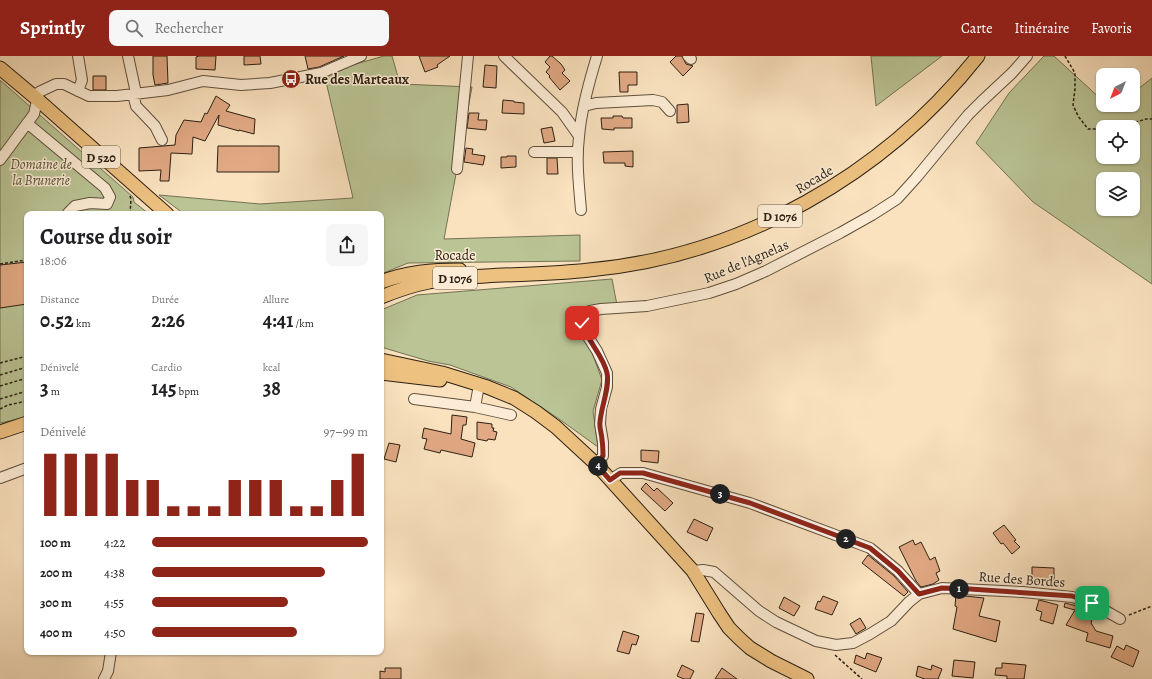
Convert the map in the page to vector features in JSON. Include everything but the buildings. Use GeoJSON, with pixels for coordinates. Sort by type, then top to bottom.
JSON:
{"type":"FeatureCollection","features":[{"type":"Feature","properties":{"kind":"main road","name":"Rocade"},"geometry":{"type":"LineString","coordinates":[[384,296],[434,281],[452,278],[590,270],[621,266],[678,254],[734,236],[806,203],[845,179],[894,143],[943,98],[978,56]]}},
{"type":"Feature","properties":{"kind":"main road","name":"D 520"},"geometry":{"type":"LineString","coordinates":[[0,68],[164,211]]}},
{"type":"Feature","properties":{"kind":"main road","name":"Rocade"},"geometry":{"type":"LineString","coordinates":[[384,281],[407,274],[440,270],[531,273]]}},
{"type":"Feature","properties":{"kind":"main road"},"geometry":{"type":"LineString","coordinates":[[384,361],[442,373],[514,398],[556,426],[596,464],[694,571],[719,613],[740,639],[750,648],[771,661],[807,679]]}},
{"type":"Feature","properties":{"kind":"main road"},"geometry":{"type":"LineString","coordinates":[[384,373],[474,384]]}},
{"type":"Feature","properties":{"kind":"main road"},"geometry":{"type":"LineString","coordinates":[[0,432],[24,424]]}},
{"type":"Feature","properties":{"kind":"street"},"geometry":{"type":"LineString","coordinates":[[78,56],[82,80],[78,91]]}},
{"type":"Feature","properties":{"kind":"street"},"geometry":{"type":"LineString","coordinates":[[128,56],[136,106],[155,126],[162,140]]}},
{"type":"Feature","properties":{"kind":"street"},"geometry":{"type":"LineString","coordinates":[[0,160],[34,114],[39,92],[56,84],[64,84],[89,96],[117,96],[168,90],[203,81],[241,85],[270,83],[321,72],[361,56]]}},
{"type":"Feature","properties":{"kind":"street"},"geometry":{"type":"LineString","coordinates":[[456,169],[468,56]]}},
{"type":"Feature","properties":{"kind":"street"},"geometry":{"type":"LineString","coordinates":[[504,56],[562,112],[579,136]]}},
{"type":"Feature","properties":{"kind":"street"},"geometry":{"type":"LineString","coordinates":[[580,210],[578,152],[579,136],[584,106],[597,56]]}},
{"type":"Feature","properties":{"kind":"street","name":"Rue de l'Agnelas"},"geometry":{"type":"LineString","coordinates":[[596,464],[603,456],[603,442],[600,424],[601,409],[607,387],[607,373],[597,351],[584,332],[582,323],[585,316],[590,311],[647,306],[709,293],[736,284],[766,271],[872,215],[897,199],[972,111],[1012,73],[1027,56]]}},
{"type":"Feature","properties":{"kind":"street"},"geometry":{"type":"LineString","coordinates":[[584,106],[596,103],[653,100],[662,102],[670,111]]}},
{"type":"Feature","properties":{"kind":"street"},"geometry":{"type":"LineString","coordinates":[[27,123],[105,188],[110,197],[107,204],[90,203],[75,206],[70,211]]}},
{"type":"Feature","properties":{"kind":"street"},"geometry":{"type":"LineString","coordinates":[[534,152],[578,152]]}},
{"type":"Feature","properties":{"kind":"street"},"geometry":{"type":"LineString","coordinates":[[474,384],[475,407]]}},
{"type":"Feature","properties":{"kind":"street"},"geometry":{"type":"LineString","coordinates":[[414,399],[475,407],[510,415]]}},
{"type":"Feature","properties":{"kind":"street"},"geometry":{"type":"LineString","coordinates":[[0,478],[24,469]]}},
{"type":"Feature","properties":{"kind":"street"},"geometry":{"type":"LineString","coordinates":[[610,480],[620,473],[643,473],[750,503],[870,548],[898,571],[919,594]]}},
{"type":"Feature","properties":{"kind":"street","name":"Rue des Bordes"},"geometry":{"type":"LineString","coordinates":[[694,571],[703,570],[714,572],[759,611],[776,622],[816,641],[836,645],[853,643],[891,621],[919,594],[942,588],[1072,596],[1092,603],[1120,619]]}},
{"type":"Feature","properties":{"kind":"street"},"geometry":{"type":"LineString","coordinates":[[104,679],[108,671],[110,655]]}},
{"type":"Feature","properties":{"kind":"path"},"geometry":{"type":"LineString","coordinates":[[1065,56],[1075,73],[1076,89],[1073,105],[1078,116],[1088,129],[1096,129]]}},
{"type":"Feature","properties":{"kind":"path"},"geometry":{"type":"LineString","coordinates":[[1140,121],[1152,119]]}},
{"type":"Feature","properties":{"kind":"path"},"geometry":{"type":"LineString","coordinates":[[0,264],[24,260]]}},
{"type":"Feature","properties":{"kind":"path"},"geometry":{"type":"LineString","coordinates":[[0,363],[24,357]]}},
{"type":"Feature","properties":{"kind":"path"},"geometry":{"type":"LineString","coordinates":[[0,375],[24,368]]}},
{"type":"Feature","properties":{"kind":"path"},"geometry":{"type":"LineString","coordinates":[[0,386],[24,379]]}},
{"type":"Feature","properties":{"kind":"path"},"geometry":{"type":"LineString","coordinates":[[0,399],[24,392]]}},
{"type":"Feature","properties":{"kind":"path"},"geometry":{"type":"LineString","coordinates":[[0,409],[8,405],[24,402]]}},
{"type":"Feature","properties":{"kind":"path"},"geometry":{"type":"LineString","coordinates":[[1120,619],[1152,606]]}},
{"type":"Feature","properties":{"kind":"path"},"geometry":{"type":"LineString","coordinates":[[833,653],[862,679]]}},
{"type":"Feature","properties":{"kind":"green space"},"geometry":{"type":"Polygon","coordinates":[[[384,56],[392,56],[400,84],[472,87],[444,239],[580,235],[580,261],[408,263],[384,273],[384,211],[180,211],[159,195],[260,204],[353,198],[324,73],[384,56]]]}},
{"type":"Feature","properties":{"kind":"green space"},"geometry":{"type":"Polygon","coordinates":[[[871,56],[942,56],[876,106],[871,56]]]}},
{"type":"Feature","properties":{"kind":"green space"},"geometry":{"type":"Polygon","coordinates":[[[1044,56],[1054,56],[1096,95],[1096,112],[1140,112],[1140,87],[1152,78],[1152,284],[1033,202],[976,143],[1009,93],[1044,56]]]}},
{"type":"Feature","properties":{"kind":"green space","name":"Domaine de la Brunerie"},"geometry":{"type":"Polygon","coordinates":[[[0,80],[133,197],[134,202],[145,211],[24,211],[24,418],[0,423],[0,80]]]}},
{"type":"Feature","properties":{"kind":"green space"},"geometry":{"type":"Polygon","coordinates":[[[612,279],[617,305],[572,315],[593,355],[602,380],[593,411],[598,447],[511,387],[450,365],[428,361],[384,348],[384,309],[417,295],[612,279]]]}},
{"type":"Feature","properties":{"kind":"place","name":"Rue des Marteaux"},"geometry":{"type":"Point","coordinates":[291,79]}},
{"type":"Feature","properties":{"kind":"route"},"geometry":{"type":"LineString","coordinates":[[582,323],[584,332],[597,351],[607,373],[607,387],[601,409],[600,424],[603,442],[603,456],[596,464],[610,480],[620,473],[643,473],[750,503],[870,548],[898,571],[919,594],[942,588],[970,589],[1072,596],[1092,603]]}}]}
